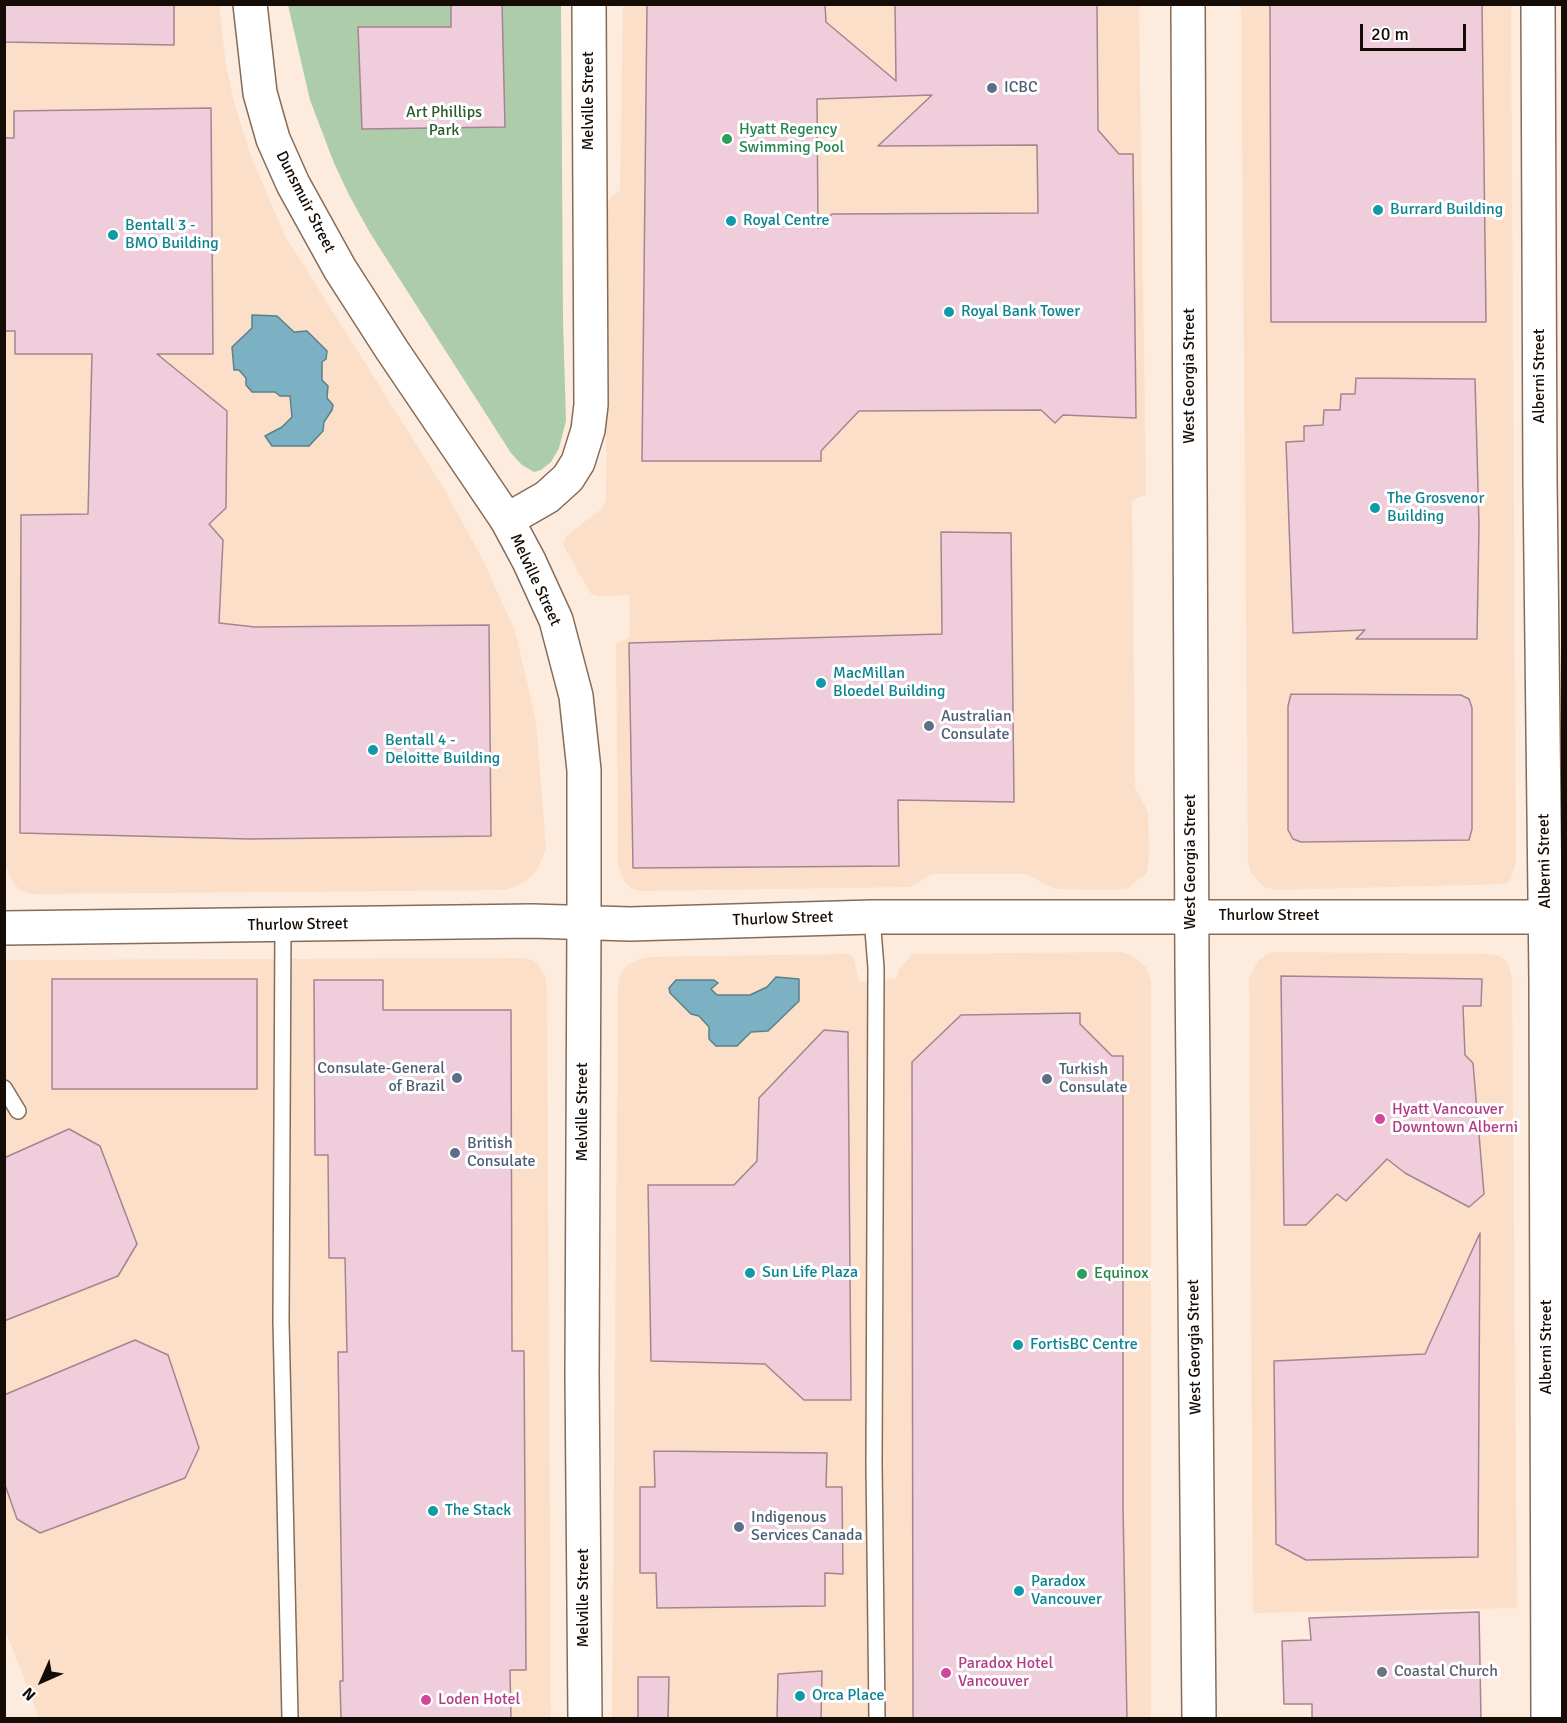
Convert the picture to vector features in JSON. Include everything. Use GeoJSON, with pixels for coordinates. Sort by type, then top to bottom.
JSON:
{"type":"FeatureCollection","features":[{"type":"Feature","properties":{"kind":"main road","name":"Dunsmuir Street"},"geometry":{"type":"LineString","coordinates":[[250,4],[260,93],[273,139],[292,184],[340,269],[392,350]]}},
{"type":"Feature","properties":{"kind":"main road","name":"Melville Street"},"geometry":{"type":"LineString","coordinates":[[507,520],[547,497],[568,478],[578,462],[588,430],[591,405],[589,4]]}},
{"type":"Feature","properties":{"kind":"main road","name":"West Georgia Street"},"geometry":{"type":"LineString","coordinates":[[1188,4],[1192,916],[1199,1719]]}},
{"type":"Feature","properties":{"kind":"main road","name":"Alberni Street"},"geometry":{"type":"LineString","coordinates":[[1538,4],[1540,468],[1554,917],[1548,1719]]}},
{"type":"Feature","properties":{"kind":"main road","name":"Melville Street"},"geometry":{"type":"LineString","coordinates":[[392,350],[507,520],[529,561],[556,620],[576,696],[584,770],[582,1375],[585,1719]]}},
{"type":"Feature","properties":{"kind":"main road","name":"Thurlow Street"},"geometry":{"type":"LineString","coordinates":[[4,928],[523,921],[630,924],[872,917],[1554,917]]}},
{"type":"Feature","properties":{"kind":"lane"},"geometry":{"type":"LineString","coordinates":[[872,917],[876,968],[874,1475],[877,1719]]}},
{"type":"Feature","properties":{"kind":"lane"},"geometry":{"type":"LineString","coordinates":[[283,926],[281,1321],[290,1719]]}},
{"type":"Feature","properties":{"kind":"lane"},"geometry":{"type":"LineString","coordinates":[[4,1088],[18,1111]]}},
{"type":"Feature","properties":{"kind":"shaded area"},"geometry":{"type":"Polygon","coordinates":[[[4,5],[219,5],[226,65],[233,98],[251,156],[284,234],[443,487],[482,558],[515,631],[536,721],[546,849],[533,875],[523,883],[506,890],[32,894],[20,890],[12,881],[4,861],[4,5]]]}},
{"type":"Feature","properties":{"kind":"shaded area"},"geometry":{"type":"Polygon","coordinates":[[[623,5],[1139,5],[1146,495],[1132,500],[1135,787],[1148,812],[1149,854],[1147,873],[1128,888],[1116,890],[1055,889],[1026,874],[932,874],[910,887],[640,891],[632,889],[625,882],[618,867],[616,645],[629,638],[630,595],[598,596],[591,594],[564,547],[566,536],[600,510],[606,500],[607,201],[620,190],[623,5]]]}},
{"type":"Feature","properties":{"kind":"shaded area"},"geometry":{"type":"Polygon","coordinates":[[[1241,5],[1511,5],[1516,861],[1511,879],[1505,884],[1276,890],[1264,887],[1251,873],[1248,862],[1241,5]]]}},
{"type":"Feature","properties":{"kind":"shaded area"},"geometry":{"type":"Polygon","coordinates":[[[1121,952],[1131,955],[1146,967],[1151,982],[1151,1718],[612,1718],[618,987],[620,976],[626,966],[649,957],[850,954],[854,959],[859,982],[897,978],[899,969],[913,954],[1121,952]]]}},
{"type":"Feature","properties":{"kind":"shaded area"},"geometry":{"type":"Polygon","coordinates":[[[1278,952],[1490,954],[1499,956],[1508,963],[1512,977],[1517,1608],[1253,1613],[1249,977],[1258,961],[1267,954],[1278,952]]]}},
{"type":"Feature","properties":{"kind":"shaded area"},"geometry":{"type":"Polygon","coordinates":[[[521,958],[533,960],[540,967],[547,987],[551,1718],[39,1718],[5,1629],[5,960],[521,958]]]}},
{"type":"Feature","properties":{"kind":"green space","name":"Art Phillips Park"},"geometry":{"type":"Polygon","coordinates":[[[288,5],[561,5],[566,421],[559,448],[551,462],[541,470],[534,472],[522,465],[511,453],[370,233],[349,195],[310,100],[288,5]]]}},
{"type":"Feature","properties":{"kind":"water"},"geometry":{"type":"Polygon","coordinates":[[[252,315],[277,316],[294,332],[307,331],[327,351],[326,359],[322,362],[322,380],[328,386],[327,398],[333,405],[324,422],[323,431],[309,446],[272,446],[265,436],[282,427],[292,417],[290,396],[280,396],[275,392],[252,392],[246,385],[246,378],[239,370],[234,370],[232,347],[252,328],[252,315]]]}},
{"type":"Feature","properties":{"kind":"water"},"geometry":{"type":"Polygon","coordinates":[[[776,977],[799,979],[799,1001],[768,1031],[751,1032],[737,1046],[716,1046],[709,1039],[709,1027],[699,1016],[691,1014],[670,993],[669,988],[676,980],[714,980],[718,983],[711,989],[717,995],[750,995],[767,987],[776,977]]]}},
{"type":"Feature","properties":{"kind":"building"},"geometry":{"type":"Polygon","coordinates":[[[4,4],[174,4],[174,45],[4,42],[4,4]]]}},
{"type":"Feature","properties":{"kind":"building"},"geometry":{"type":"Polygon","coordinates":[[[451,4],[502,4],[505,127],[362,129],[358,27],[451,27],[451,4]]]}},
{"type":"Feature","properties":{"kind":"building"},"geometry":{"type":"Polygon","coordinates":[[[647,4],[825,4],[826,22],[896,81],[895,4],[1097,4],[1098,130],[1119,154],[1133,154],[1136,418],[1063,415],[1055,423],[1041,410],[859,411],[821,451],[821,461],[642,461],[647,4]],[[932,95],[817,99],[818,228],[832,214],[1038,213],[1037,145],[878,146],[932,95]]]}},
{"type":"Feature","properties":{"kind":"building","name":"Burrard Building"},"geometry":{"type":"Polygon","coordinates":[[[1270,4],[1482,4],[1486,322],[1271,322],[1270,4]]]}},
{"type":"Feature","properties":{"kind":"building"},"geometry":{"type":"Polygon","coordinates":[[[211,108],[213,354],[157,354],[227,411],[226,508],[209,524],[223,540],[219,623],[255,627],[489,625],[491,836],[249,839],[20,833],[21,515],[88,514],[92,354],[15,354],[15,331],[4,331],[4,138],[14,138],[14,111],[211,108]]]}},
{"type":"Feature","properties":{"kind":"building","name":"The Grosvenor Building"},"geometry":{"type":"Polygon","coordinates":[[[1356,378],[1475,379],[1479,525],[1477,639],[1356,639],[1365,630],[1293,633],[1286,442],[1304,441],[1304,426],[1323,425],[1324,410],[1340,410],[1341,394],[1355,394],[1356,378]]]}},
{"type":"Feature","properties":{"kind":"building","name":"MacMillan Bloedel Building"},"geometry":{"type":"Polygon","coordinates":[[[941,532],[1011,533],[1014,802],[898,800],[899,866],[633,868],[629,643],[942,634],[941,532]]]}},
{"type":"Feature","properties":{"kind":"building"},"geometry":{"type":"Polygon","coordinates":[[[1291,694],[1461,695],[1469,699],[1472,708],[1472,829],[1469,840],[1301,842],[1293,839],[1288,830],[1288,706],[1291,694]]]}},
{"type":"Feature","properties":{"kind":"building","name":"Hyatt Vancouver Downtown Alberni"},"geometry":{"type":"Polygon","coordinates":[[[1281,976],[1482,979],[1481,1006],[1463,1006],[1465,1055],[1473,1063],[1484,1194],[1469,1207],[1405,1173],[1387,1159],[1346,1201],[1337,1194],[1306,1225],[1284,1225],[1281,976]]]}},
{"type":"Feature","properties":{"kind":"building"},"geometry":{"type":"Polygon","coordinates":[[[52,979],[257,979],[257,1089],[52,1089],[52,979]]]}},
{"type":"Feature","properties":{"kind":"building"},"geometry":{"type":"Polygon","coordinates":[[[314,980],[383,980],[383,1010],[511,1010],[512,1351],[524,1351],[526,1670],[510,1670],[511,1719],[341,1719],[340,1681],[343,1681],[338,1352],[347,1352],[345,1258],[329,1258],[328,1155],[315,1155],[314,980]]]}},
{"type":"Feature","properties":{"kind":"building","name":"FortisBC Centre"},"geometry":{"type":"Polygon","coordinates":[[[1080,1013],[1080,1024],[1112,1056],[1123,1056],[1123,1508],[1127,1719],[913,1719],[912,1062],[961,1015],[1080,1013]]]}},
{"type":"Feature","properties":{"kind":"building","name":"Sun Life Plaza"},"geometry":{"type":"Polygon","coordinates":[[[824,1030],[848,1032],[851,1400],[804,1400],[765,1364],[651,1361],[648,1185],[734,1185],[757,1161],[759,1098],[824,1030]]]}},
{"type":"Feature","properties":{"kind":"building"},"geometry":{"type":"Polygon","coordinates":[[[69,1129],[100,1146],[137,1244],[118,1276],[4,1321],[4,1158],[69,1129]]]}},
{"type":"Feature","properties":{"kind":"building"},"geometry":{"type":"Polygon","coordinates":[[[1480,1233],[1478,1557],[1306,1560],[1276,1544],[1274,1361],[1425,1354],[1480,1233]]]}},
{"type":"Feature","properties":{"kind":"building"},"geometry":{"type":"Polygon","coordinates":[[[135,1340],[168,1355],[199,1448],[185,1478],[40,1533],[17,1519],[4,1482],[4,1395],[135,1340]]]}},
{"type":"Feature","properties":{"kind":"building"},"geometry":{"type":"Polygon","coordinates":[[[654,1451],[827,1453],[826,1487],[842,1487],[843,1574],[825,1573],[825,1606],[657,1608],[656,1573],[640,1573],[640,1487],[655,1487],[654,1451]]]}},
{"type":"Feature","properties":{"kind":"building","name":"Coastal Church"},"geometry":{"type":"Polygon","coordinates":[[[1479,1612],[1481,1719],[1312,1719],[1312,1704],[1284,1704],[1282,1641],[1311,1640],[1309,1618],[1479,1612]]]}},
{"type":"Feature","properties":{"kind":"building","name":"Orca Place"},"geometry":{"type":"Polygon","coordinates":[[[822,1671],[821,1719],[777,1719],[778,1674],[822,1671]]]}},
{"type":"Feature","properties":{"kind":"building"},"geometry":{"type":"Polygon","coordinates":[[[638,1677],[669,1677],[668,1719],[638,1719],[638,1677]]]}},
{"type":"Feature","properties":{"kind":"place","name":"ICBC"},"geometry":{"type":"Point","coordinates":[992,88]}},
{"type":"Feature","properties":{"kind":"place","name":"Hyatt Regency Swimming Pool"},"geometry":{"type":"Point","coordinates":[727,139]}},
{"type":"Feature","properties":{"kind":"place","name":"Burrard Building"},"geometry":{"type":"Point","coordinates":[1378,210]}},
{"type":"Feature","properties":{"kind":"place","name":"Royal Centre"},"geometry":{"type":"Point","coordinates":[731,221]}},
{"type":"Feature","properties":{"kind":"place","name":"Bentall 3 - BMO Building"},"geometry":{"type":"Point","coordinates":[113,235]}},
{"type":"Feature","properties":{"kind":"place","name":"Royal Bank Tower"},"geometry":{"type":"Point","coordinates":[949,312]}},
{"type":"Feature","properties":{"kind":"place","name":"The Grosvenor Building"},"geometry":{"type":"Point","coordinates":[1375,508]}},
{"type":"Feature","properties":{"kind":"place","name":"MacMillan Bloedel Building"},"geometry":{"type":"Point","coordinates":[821,683]}},
{"type":"Feature","properties":{"kind":"place","name":"Australian Consulate"},"geometry":{"type":"Point","coordinates":[929,726]}},
{"type":"Feature","properties":{"kind":"place","name":"Bentall 4 - Deloitte Building"},"geometry":{"type":"Point","coordinates":[373,750]}},
{"type":"Feature","properties":{"kind":"place","name":"Consulate-General of Brazil"},"geometry":{"type":"Point","coordinates":[457,1078]}},
{"type":"Feature","properties":{"kind":"place","name":"Turkish Consulate"},"geometry":{"type":"Point","coordinates":[1047,1079]}},
{"type":"Feature","properties":{"kind":"place","name":"Hyatt Vancouver Downtown Alberni"},"geometry":{"type":"Point","coordinates":[1380,1119]}},
{"type":"Feature","properties":{"kind":"place","name":"British Consulate"},"geometry":{"type":"Point","coordinates":[455,1153]}},
{"type":"Feature","properties":{"kind":"place","name":"Sun Life Plaza"},"geometry":{"type":"Point","coordinates":[750,1273]}},
{"type":"Feature","properties":{"kind":"place","name":"Equinox"},"geometry":{"type":"Point","coordinates":[1082,1274]}},
{"type":"Feature","properties":{"kind":"place","name":"FortisBC Centre"},"geometry":{"type":"Point","coordinates":[1018,1345]}},
{"type":"Feature","properties":{"kind":"place","name":"The Stack"},"geometry":{"type":"Point","coordinates":[433,1511]}},
{"type":"Feature","properties":{"kind":"place","name":"Indigenous Services Canada"},"geometry":{"type":"Point","coordinates":[739,1527]}},
{"type":"Feature","properties":{"kind":"place","name":"Paradox Vancouver"},"geometry":{"type":"Point","coordinates":[1019,1591]}},
{"type":"Feature","properties":{"kind":"place","name":"Coastal Church"},"geometry":{"type":"Point","coordinates":[1382,1672]}},
{"type":"Feature","properties":{"kind":"place","name":"Paradox Hotel Vancouver"},"geometry":{"type":"Point","coordinates":[946,1673]}},
{"type":"Feature","properties":{"kind":"place","name":"Orca Place"},"geometry":{"type":"Point","coordinates":[800,1696]}},
{"type":"Feature","properties":{"kind":"place","name":"Loden Hotel"},"geometry":{"type":"Point","coordinates":[426,1700]}}]}
